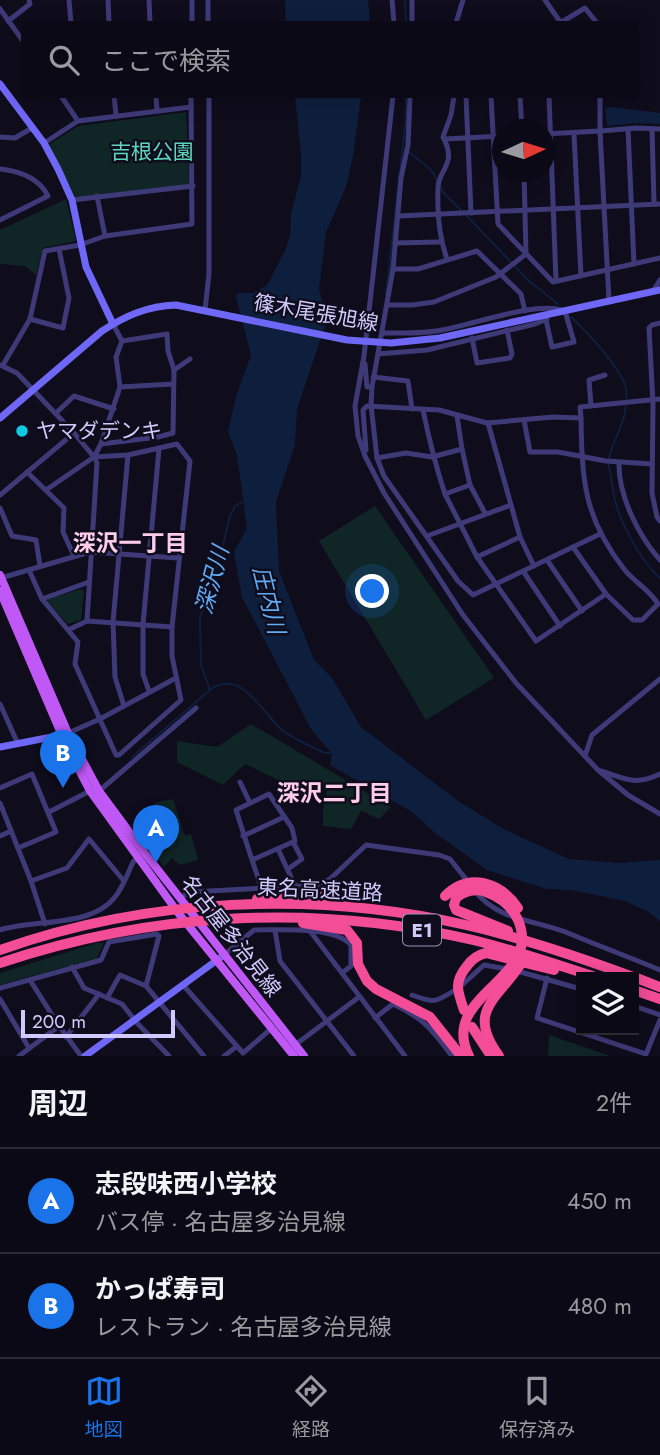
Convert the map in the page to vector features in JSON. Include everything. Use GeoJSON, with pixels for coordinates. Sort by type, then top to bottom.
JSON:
{"type":"FeatureCollection","features":[{"type":"Feature","properties":{"kind":"highway"},"geometry":{"type":"LineString","coordinates":[[445,896],[480,882],[499,890],[516,905],[526,924],[528,947],[525,957],[501,984],[484,1019],[488,1039],[499,1056]]}},
{"type":"Feature","properties":{"kind":"highway"},"geometry":{"type":"LineString","coordinates":[[462,888],[454,902],[456,910],[547,948]]}},
{"type":"Feature","properties":{"kind":"highway"},"geometry":{"type":"LineString","coordinates":[[0,950],[78,927],[156,913],[329,893]]}},
{"type":"Feature","properties":{"kind":"highway","name":"東名高速道路"},"geometry":{"type":"LineString","coordinates":[[199,906],[290,905],[358,908],[465,925],[619,972]]}},
{"type":"Feature","properties":{"kind":"highway"},"geometry":{"type":"LineString","coordinates":[[243,917],[346,930],[357,943],[358,964],[367,981],[376,989],[430,1017],[461,1056]]}},
{"type":"Feature","properties":{"kind":"highway","name":"東名高速道路"},"geometry":{"type":"LineString","coordinates":[[0,963],[100,935],[203,919],[243,917],[336,919],[428,931],[492,945],[579,972]]}},
{"type":"Feature","properties":{"kind":"highway"},"geometry":{"type":"LineString","coordinates":[[464,1010],[458,977],[470,961],[481,954],[510,958],[576,976]]}},
{"type":"Feature","properties":{"kind":"highway","name":"東名高速道路"},"geometry":{"type":"LineString","coordinates":[[639,979],[660,987]]}},
{"type":"Feature","properties":{"kind":"highway"},"geometry":{"type":"LineString","coordinates":[[468,1056],[463,1040],[466,1018],[475,1004],[501,984]]}},
{"type":"Feature","properties":{"kind":"highway"},"geometry":{"type":"LineString","coordinates":[[639,993],[660,999]]}},
{"type":"Feature","properties":{"kind":"highway"},"geometry":{"type":"LineString","coordinates":[[472,1027],[492,1056]]}},
{"type":"Feature","properties":{"kind":"main road"},"geometry":{"type":"LineString","coordinates":[[0,83],[44,143],[58,169],[72,200],[80,244],[91,281],[113,324]]}},
{"type":"Feature","properties":{"kind":"main road","name":"篠木尾張旭線"},"geometry":{"type":"LineString","coordinates":[[0,418],[113,324],[134,313],[160,306],[176,305],[205,310],[347,340],[391,343],[440,338],[537,316],[549,317],[657,290]]}},
{"type":"Feature","properties":{"kind":"main road","name":"名古屋多治見線"},"geometry":{"type":"LineString","coordinates":[[1,577],[65,734]]}},
{"type":"Feature","properties":{"kind":"main road","name":"名古屋多治見線"},"geometry":{"type":"LineString","coordinates":[[0,591],[94,791],[139,858],[175,900]]}},
{"type":"Feature","properties":{"kind":"main road"},"geometry":{"type":"LineString","coordinates":[[0,747],[65,734]]}},
{"type":"Feature","properties":{"kind":"main road","name":"名古屋多治見線"},"geometry":{"type":"LineString","coordinates":[[94,791],[294,1056]]}},
{"type":"Feature","properties":{"kind":"main road"},"geometry":{"type":"LineString","coordinates":[[83,1056],[220,957]]}},
{"type":"Feature","properties":{"kind":"main road","name":"名古屋多治見線"},"geometry":{"type":"LineString","coordinates":[[220,957],[304,1056]]}},
{"type":"Feature","properties":{"kind":"street"},"geometry":{"type":"LineString","coordinates":[[8,20],[30,4],[29,0]]}},
{"type":"Feature","properties":{"kind":"street"},"geometry":{"type":"LineString","coordinates":[[69,0],[71,21]]}},
{"type":"Feature","properties":{"kind":"street"},"geometry":{"type":"LineString","coordinates":[[108,0],[109,21]]}},
{"type":"Feature","properties":{"kind":"street"},"geometry":{"type":"LineString","coordinates":[[149,0],[150,21]]}},
{"type":"Feature","properties":{"kind":"street"},"geometry":{"type":"LineString","coordinates":[[192,0],[192,21]]}},
{"type":"Feature","properties":{"kind":"street"},"geometry":{"type":"LineString","coordinates":[[208,0],[208,21]]}},
{"type":"Feature","properties":{"kind":"street"},"geometry":{"type":"LineString","coordinates":[[392,0],[394,21]]}},
{"type":"Feature","properties":{"kind":"street"},"geometry":{"type":"LineString","coordinates":[[412,0],[412,21]]}},
{"type":"Feature","properties":{"kind":"street"},"geometry":{"type":"LineString","coordinates":[[457,21],[463,0]]}},
{"type":"Feature","properties":{"kind":"street"},"geometry":{"type":"LineString","coordinates":[[545,0],[560,21]]}},
{"type":"Feature","properties":{"kind":"street"},"geometry":{"type":"LineString","coordinates":[[564,21],[585,8],[595,21]]}},
{"type":"Feature","properties":{"kind":"street"},"geometry":{"type":"LineString","coordinates":[[0,9],[21,38]]}},
{"type":"Feature","properties":{"kind":"street"},"geometry":{"type":"LineString","coordinates":[[62,98],[78,121]]}},
{"type":"Feature","properties":{"kind":"street"},"geometry":{"type":"LineString","coordinates":[[114,98],[116,115]]}},
{"type":"Feature","properties":{"kind":"street"},"geometry":{"type":"LineString","coordinates":[[156,98],[157,111]]}},
{"type":"Feature","properties":{"kind":"street"},"geometry":{"type":"LineString","coordinates":[[87,621],[97,463],[74,433],[17,373],[1,365],[30,318],[45,251],[105,236],[192,225],[191,98]]}},
{"type":"Feature","properties":{"kind":"street"},"geometry":{"type":"LineString","coordinates":[[205,310],[209,274],[209,98]]}},
{"type":"Feature","properties":{"kind":"street"},"geometry":{"type":"LineString","coordinates":[[393,98],[355,417],[365,456],[384,493],[463,614],[516,683],[598,770],[628,795],[660,814]]}},
{"type":"Feature","properties":{"kind":"street"},"geometry":{"type":"LineString","coordinates":[[410,98],[408,145],[401,178],[393,269],[372,387],[371,405],[377,458],[384,475],[458,581],[473,595],[600,534]]}},
{"type":"Feature","properties":{"kind":"street"},"geometry":{"type":"LineString","coordinates":[[447,260],[439,242],[439,183],[448,165],[443,136],[452,115],[454,98]]}},
{"type":"Feature","properties":{"kind":"street"},"geometry":{"type":"LineString","coordinates":[[466,98],[466,213]]}},
{"type":"Feature","properties":{"kind":"street"},"geometry":{"type":"LineString","coordinates":[[491,98],[492,119]]}},
{"type":"Feature","properties":{"kind":"street"},"geometry":{"type":"LineString","coordinates":[[520,98],[521,119]]}},
{"type":"Feature","properties":{"kind":"street"},"geometry":{"type":"LineString","coordinates":[[548,119],[549,98]]}},
{"type":"Feature","properties":{"kind":"street"},"geometry":{"type":"LineString","coordinates":[[600,98],[609,301]]}},
{"type":"Feature","properties":{"kind":"street"},"geometry":{"type":"LineString","coordinates":[[44,143],[78,121],[191,107]]}},
{"type":"Feature","properties":{"kind":"street"},"geometry":{"type":"LineString","coordinates":[[0,137],[15,138],[32,128]]}},
{"type":"Feature","properties":{"kind":"street"},"geometry":{"type":"LineString","coordinates":[[555,134],[628,129],[660,130]]}},
{"type":"Feature","properties":{"kind":"street"},"geometry":{"type":"LineString","coordinates":[[628,129],[634,264]]}},
{"type":"Feature","properties":{"kind":"street"},"geometry":{"type":"LineString","coordinates":[[398,216],[657,204],[652,129]]}},
{"type":"Feature","properties":{"kind":"street"},"geometry":{"type":"LineString","coordinates":[[574,134],[581,276]]}},
{"type":"Feature","properties":{"kind":"street"},"geometry":{"type":"LineString","coordinates":[[445,139],[492,136]]}},
{"type":"Feature","properties":{"kind":"street"},"geometry":{"type":"LineString","coordinates":[[0,169],[20,171],[44,189],[48,197],[0,220]]}},
{"type":"Feature","properties":{"kind":"street"},"geometry":{"type":"LineString","coordinates":[[495,182],[498,224],[553,282],[660,258]]}},
{"type":"Feature","properties":{"kind":"street"},"geometry":{"type":"LineString","coordinates":[[388,305],[433,302],[515,265],[526,254],[525,182]]}},
{"type":"Feature","properties":{"kind":"street"},"geometry":{"type":"LineString","coordinates":[[551,182],[556,281]]}},
{"type":"Feature","properties":{"kind":"street"},"geometry":{"type":"LineString","coordinates":[[72,200],[193,186]]}},
{"type":"Feature","properties":{"kind":"street"},"geometry":{"type":"LineString","coordinates":[[97,196],[105,236]]}},
{"type":"Feature","properties":{"kind":"street"},"geometry":{"type":"LineString","coordinates":[[395,243],[439,242]]}},
{"type":"Feature","properties":{"kind":"street"},"geometry":{"type":"LineString","coordinates":[[30,318],[63,328],[69,298],[59,248]]}},
{"type":"Feature","properties":{"kind":"street"},"geometry":{"type":"LineString","coordinates":[[393,269],[418,269],[477,251],[521,294],[525,311]]}},
{"type":"Feature","properties":{"kind":"street"},"geometry":{"type":"LineString","coordinates":[[657,290],[660,279]]}},
{"type":"Feature","properties":{"kind":"street"},"geometry":{"type":"LineString","coordinates":[[378,354],[427,350],[549,317],[552,347],[573,342],[565,311],[556,307],[525,311],[442,331],[383,333]]}},
{"type":"Feature","properties":{"kind":"street"},"geometry":{"type":"LineString","coordinates":[[660,323],[649,328],[657,400],[652,499],[660,521]]}},
{"type":"Feature","properties":{"kind":"street"},"geometry":{"type":"LineString","coordinates":[[46,490],[94,457],[102,444],[120,387],[116,356],[122,341],[113,324]]}},
{"type":"Feature","properties":{"kind":"street"},"geometry":{"type":"LineString","coordinates":[[472,338],[477,363],[510,358],[512,354],[507,330]]}},
{"type":"Feature","properties":{"kind":"street"},"geometry":{"type":"LineString","coordinates":[[102,444],[173,433],[174,370],[168,351],[167,334],[122,341]]}},
{"type":"Feature","properties":{"kind":"street"},"geometry":{"type":"LineString","coordinates":[[364,356],[367,387],[372,387]]}},
{"type":"Feature","properties":{"kind":"street"},"geometry":{"type":"LineString","coordinates":[[174,370],[190,359]]}},
{"type":"Feature","properties":{"kind":"street"},"geometry":{"type":"LineString","coordinates":[[591,406],[589,380],[605,375]]}},
{"type":"Feature","properties":{"kind":"street"},"geometry":{"type":"LineString","coordinates":[[373,377],[408,381],[412,410]]}},
{"type":"Feature","properties":{"kind":"street"},"geometry":{"type":"LineString","coordinates":[[120,387],[173,384]]}},
{"type":"Feature","properties":{"kind":"street"},"geometry":{"type":"LineString","coordinates":[[55,413],[74,396],[114,410]]}},
{"type":"Feature","properties":{"kind":"street"},"geometry":{"type":"LineString","coordinates":[[573,547],[606,594],[633,620],[642,620],[658,604],[626,571],[600,534],[583,485],[580,407],[657,400]]}},
{"type":"Feature","properties":{"kind":"street"},"geometry":{"type":"LineString","coordinates":[[365,456],[363,410],[371,405],[439,410],[488,423],[553,417],[581,418]]}},
{"type":"Feature","properties":{"kind":"street"},"geometry":{"type":"LineString","coordinates":[[424,410],[439,483],[458,523],[477,556],[536,641],[606,594]]}},
{"type":"Feature","properties":{"kind":"street"},"geometry":{"type":"LineString","coordinates":[[457,416],[470,485],[485,513]]}},
{"type":"Feature","properties":{"kind":"street"},"geometry":{"type":"LineString","coordinates":[[524,420],[530,452],[558,452],[608,461],[652,464]]}},
{"type":"Feature","properties":{"kind":"street"},"geometry":{"type":"LineString","coordinates":[[488,423],[520,537],[534,566]]}},
{"type":"Feature","properties":{"kind":"street"},"geometry":{"type":"LineString","coordinates":[[0,495],[74,433]]}},
{"type":"Feature","properties":{"kind":"street"},"geometry":{"type":"LineString","coordinates":[[29,570],[42,599],[78,642],[75,664],[116,755],[119,755],[181,700],[172,656],[172,627],[190,461],[177,444],[128,455],[94,457]]}},
{"type":"Feature","properties":{"kind":"street"},"geometry":{"type":"LineString","coordinates":[[149,691],[144,674],[143,624],[159,449]]}},
{"type":"Feature","properties":{"kind":"street"},"geometry":{"type":"LineString","coordinates":[[377,458],[406,453],[432,457],[462,449]]}},
{"type":"Feature","properties":{"kind":"street"},"geometry":{"type":"LineString","coordinates":[[124,706],[115,677],[113,622],[128,455]]}},
{"type":"Feature","properties":{"kind":"street"},"geometry":{"type":"LineString","coordinates":[[619,462],[618,473],[625,497],[639,530],[660,559]]}},
{"type":"Feature","properties":{"kind":"street"},"geometry":{"type":"LineString","coordinates":[[27,472],[64,508],[63,532],[74,556]]}},
{"type":"Feature","properties":{"kind":"street"},"geometry":{"type":"LineString","coordinates":[[445,494],[470,485]]}},
{"type":"Feature","properties":{"kind":"street"},"geometry":{"type":"LineString","coordinates":[[652,499],[660,498]]}},
{"type":"Feature","properties":{"kind":"street"},"geometry":{"type":"LineString","coordinates":[[427,536],[511,505]]}},
{"type":"Feature","properties":{"kind":"street"},"geometry":{"type":"LineString","coordinates":[[0,508],[12,537],[36,540],[40,566]]}},
{"type":"Feature","properties":{"kind":"street"},"geometry":{"type":"LineString","coordinates":[[477,556],[520,537]]}},
{"type":"Feature","properties":{"kind":"street"},"geometry":{"type":"LineString","coordinates":[[652,550],[660,544]]}},
{"type":"Feature","properties":{"kind":"street"},"geometry":{"type":"LineString","coordinates":[[1,577],[90,552],[178,558]]}},
{"type":"Feature","properties":{"kind":"street"},"geometry":{"type":"LineString","coordinates":[[547,560],[582,611]]}},
{"type":"Feature","properties":{"kind":"street"},"geometry":{"type":"LineString","coordinates":[[523,571],[560,626]]}},
{"type":"Feature","properties":{"kind":"street"},"geometry":{"type":"LineString","coordinates":[[42,599],[89,582]]}},
{"type":"Feature","properties":{"kind":"street"},"geometry":{"type":"LineString","coordinates":[[68,630],[87,621],[172,627]]}},
{"type":"Feature","properties":{"kind":"street"},"geometry":{"type":"LineString","coordinates":[[65,734],[100,719],[176,678]]}},
{"type":"Feature","properties":{"kind":"street"},"geometry":{"type":"LineString","coordinates":[[585,756],[592,735],[660,679]]}},
{"type":"Feature","properties":{"kind":"street"},"geometry":{"type":"LineString","coordinates":[[0,705],[18,744]]}},
{"type":"Feature","properties":{"kind":"street"},"geometry":{"type":"LineString","coordinates":[[49,812],[94,791],[196,708]]}},
{"type":"Feature","properties":{"kind":"street"},"geometry":{"type":"LineString","coordinates":[[598,770],[631,782],[645,781],[660,774]]}},
{"type":"Feature","properties":{"kind":"street"},"geometry":{"type":"LineString","coordinates":[[0,788],[32,774],[56,832],[18,848]]}},
{"type":"Feature","properties":{"kind":"street"},"geometry":{"type":"LineString","coordinates":[[240,782],[250,803]]}},
{"type":"Feature","properties":{"kind":"street"},"geometry":{"type":"LineString","coordinates":[[262,889],[236,810],[269,794],[292,828],[293,842],[302,859],[288,869]]}},
{"type":"Feature","properties":{"kind":"street"},"geometry":{"type":"LineString","coordinates":[[0,803],[45,924]]}},
{"type":"Feature","properties":{"kind":"street"},"geometry":{"type":"LineString","coordinates":[[243,836],[284,817]]}},
{"type":"Feature","properties":{"kind":"street"},"geometry":{"type":"LineString","coordinates":[[0,836],[11,831]]}},
{"type":"Feature","properties":{"kind":"street"},"geometry":{"type":"LineString","coordinates":[[31,881],[67,868],[89,839],[124,881]]}},
{"type":"Feature","properties":{"kind":"street"},"geometry":{"type":"LineString","coordinates":[[252,860],[293,842]]}},
{"type":"Feature","properties":{"kind":"street"},"geometry":{"type":"LineString","coordinates":[[175,900],[191,892],[320,885],[366,845],[430,853],[450,859],[491,908],[567,932],[660,970]]}},
{"type":"Feature","properties":{"kind":"street"},"geometry":{"type":"LineString","coordinates":[[278,849],[296,888]]}},
{"type":"Feature","properties":{"kind":"street"},"geometry":{"type":"LineString","coordinates":[[0,930],[12,926],[45,924],[93,913],[115,898],[133,862],[139,858]]}},
{"type":"Feature","properties":{"kind":"street"},"geometry":{"type":"LineString","coordinates":[[503,924],[505,914]]}},
{"type":"Feature","properties":{"kind":"street"},"geometry":{"type":"LineString","coordinates":[[220,957],[254,930],[310,931],[341,937],[351,945],[351,966],[341,973]]}},
{"type":"Feature","properties":{"kind":"street"},"geometry":{"type":"LineString","coordinates":[[275,930],[279,961],[354,1056]]}},
{"type":"Feature","properties":{"kind":"street"},"geometry":{"type":"LineString","coordinates":[[310,931],[405,1056]]}},
{"type":"Feature","properties":{"kind":"street"},"geometry":{"type":"LineString","coordinates":[[0,988],[101,960],[109,942],[157,934],[159,936],[154,961],[146,986]]}},
{"type":"Feature","properties":{"kind":"street"},"geometry":{"type":"LineString","coordinates":[[462,985],[484,965],[494,961],[576,987]]}},
{"type":"Feature","properties":{"kind":"street"},"geometry":{"type":"LineString","coordinates":[[72,967],[85,988],[122,1004],[169,1056]]}},
{"type":"Feature","properties":{"kind":"street"},"geometry":{"type":"LineString","coordinates":[[107,998],[120,975],[146,986],[204,1056]]}},
{"type":"Feature","properties":{"kind":"street"},"geometry":{"type":"LineString","coordinates":[[547,978],[537,1018],[646,1055],[660,1018],[639,1008]]}},
{"type":"Feature","properties":{"kind":"street"},"geometry":{"type":"LineString","coordinates":[[30,980],[66,1037],[83,1056]]}},
{"type":"Feature","properties":{"kind":"street"},"geometry":{"type":"LineString","coordinates":[[183,985],[236,1047],[246,1052],[272,1028]]}},
{"type":"Feature","properties":{"kind":"street"},"geometry":{"type":"LineString","coordinates":[[412,995],[431,1002],[440,1000],[455,990]]}},
{"type":"Feature","properties":{"kind":"street"},"geometry":{"type":"LineString","coordinates":[[66,1037],[99,994]]}},
{"type":"Feature","properties":{"kind":"street"},"geometry":{"type":"LineString","coordinates":[[295,1045],[359,997]]}},
{"type":"Feature","properties":{"kind":"street"},"geometry":{"type":"LineString","coordinates":[[0,999],[29,1048]]}},
{"type":"Feature","properties":{"kind":"street"},"geometry":{"type":"LineString","coordinates":[[375,1017],[393,1004],[415,1014],[429,1026],[452,1056]]}},
{"type":"Feature","properties":{"kind":"street"},"geometry":{"type":"LineString","coordinates":[[19,1056],[59,1026]]}},
{"type":"Feature","properties":{"kind":"street"},"geometry":{"type":"LineString","coordinates":[[224,1056],[236,1047]]}},
{"type":"Feature","properties":{"kind":"green space","name":"吉根公園"},"geometry":{"type":"Polygon","coordinates":[[[186,112],[187,185],[76,198],[50,147],[50,144],[78,126],[186,112]]]}},
{"type":"Feature","properties":{"kind":"green space"},"geometry":{"type":"Polygon","coordinates":[[[66,199],[76,241],[43,248],[36,275],[25,266],[0,264],[0,230],[66,199]]]}},
{"type":"Feature","properties":{"kind":"green space"},"geometry":{"type":"Polygon","coordinates":[[[375,506],[494,678],[426,720],[319,541],[375,506]]]}},
{"type":"Feature","properties":{"kind":"green space"},"geometry":{"type":"Polygon","coordinates":[[[81,589],[84,591],[81,620],[68,624],[47,602],[48,599],[81,589]]]}},
{"type":"Feature","properties":{"kind":"green space"},"geometry":{"type":"Polygon","coordinates":[[[251,724],[391,807],[379,819],[361,811],[351,829],[323,826],[327,791],[284,783],[245,764],[223,785],[177,762],[177,741],[217,747],[251,724]]]}},
{"type":"Feature","properties":{"kind":"green space"},"geometry":{"type":"Polygon","coordinates":[[[173,799],[185,836],[191,834],[198,860],[180,865],[172,858],[164,867],[143,838],[146,835],[140,826],[145,823],[151,808],[157,802],[173,799]]]}},
{"type":"Feature","properties":{"kind":"green space"},"geometry":{"type":"Polygon","coordinates":[[[104,943],[97,958],[0,985],[0,973],[104,943]]]}},
{"type":"Feature","properties":{"kind":"green space"},"geometry":{"type":"Polygon","coordinates":[[[549,1035],[610,1056],[548,1056],[549,1035]]]}},
{"type":"Feature","properties":{"kind":"water"},"geometry":{"type":"Polygon","coordinates":[[[285,0],[368,0],[370,21],[286,21],[285,0]]]}},
{"type":"Feature","properties":{"kind":"water","name":"庄内川"},"geometry":{"type":"Polygon","coordinates":[[[295,98],[361,98],[346,187],[326,232],[319,289],[322,301],[331,306],[331,318],[328,317],[297,409],[295,445],[276,502],[279,571],[314,660],[332,678],[361,727],[458,801],[505,830],[569,859],[620,863],[660,860],[660,921],[649,912],[625,901],[571,890],[547,889],[487,870],[434,832],[412,812],[330,765],[332,754],[311,729],[242,597],[234,552],[247,528],[237,455],[228,432],[236,396],[251,355],[236,297],[237,293],[253,293],[267,285],[285,251],[301,176],[295,98]]]}},
{"type":"Feature","properties":{"kind":"water"},"geometry":{"type":"Polygon","coordinates":[[[605,108],[660,113],[660,124],[607,126],[605,108]]]}},
{"type":"Feature","properties":{"kind":"waterway"},"geometry":{"type":"LineString","coordinates":[[405,0],[406,21]]}},
{"type":"Feature","properties":{"kind":"waterway"},"geometry":{"type":"LineString","coordinates":[[386,294],[406,98]]}},
{"type":"Feature","properties":{"kind":"waterway"},"geometry":{"type":"LineString","coordinates":[[409,152],[431,170],[437,180]]}},
{"type":"Feature","properties":{"kind":"waterway"},"geometry":{"type":"LineString","coordinates":[[440,185],[443,192],[461,210]]}},
{"type":"Feature","properties":{"kind":"waterway"},"geometry":{"type":"LineString","coordinates":[[465,214],[529,281],[558,304]]}},
{"type":"Feature","properties":{"kind":"waterway"},"geometry":{"type":"LineString","coordinates":[[571,317],[606,354],[625,384],[624,417],[609,458]]}},
{"type":"Feature","properties":{"kind":"waterway"},"geometry":{"type":"LineString","coordinates":[[608,463],[614,496],[626,529],[638,551],[660,578]]}},
{"type":"Feature","properties":{"kind":"waterway","name":"深沢川"},"geometry":{"type":"LineString","coordinates":[[132,757],[210,690],[201,665],[200,617],[209,593],[209,579],[216,569],[230,516],[235,506],[242,502]]}},
{"type":"Feature","properties":{"kind":"waterway","name":"深沢川"},"geometry":{"type":"LineString","coordinates":[[211,689],[222,684],[241,688],[285,733],[325,753],[331,753]]}},
{"type":"Feature","properties":{"kind":"place","name":"ヤマダデンキ"},"geometry":{"type":"Point","coordinates":[22,431]}},
{"type":"Feature","properties":{"kind":"place","name":"かっぱ寿司"},"geometry":{"type":"Point","coordinates":[63,788]}},
{"type":"Feature","properties":{"kind":"place","name":"志段味西小学校"},"geometry":{"type":"Point","coordinates":[156,863]}},
{"type":"Feature","properties":{"kind":"district","name":"深沢一丁目"},"geometry":{"type":"Point","coordinates":[130,543]}},
{"type":"Feature","properties":{"kind":"district","name":"深沢二丁目"},"geometry":{"type":"Point","coordinates":[334,793]}}]}
